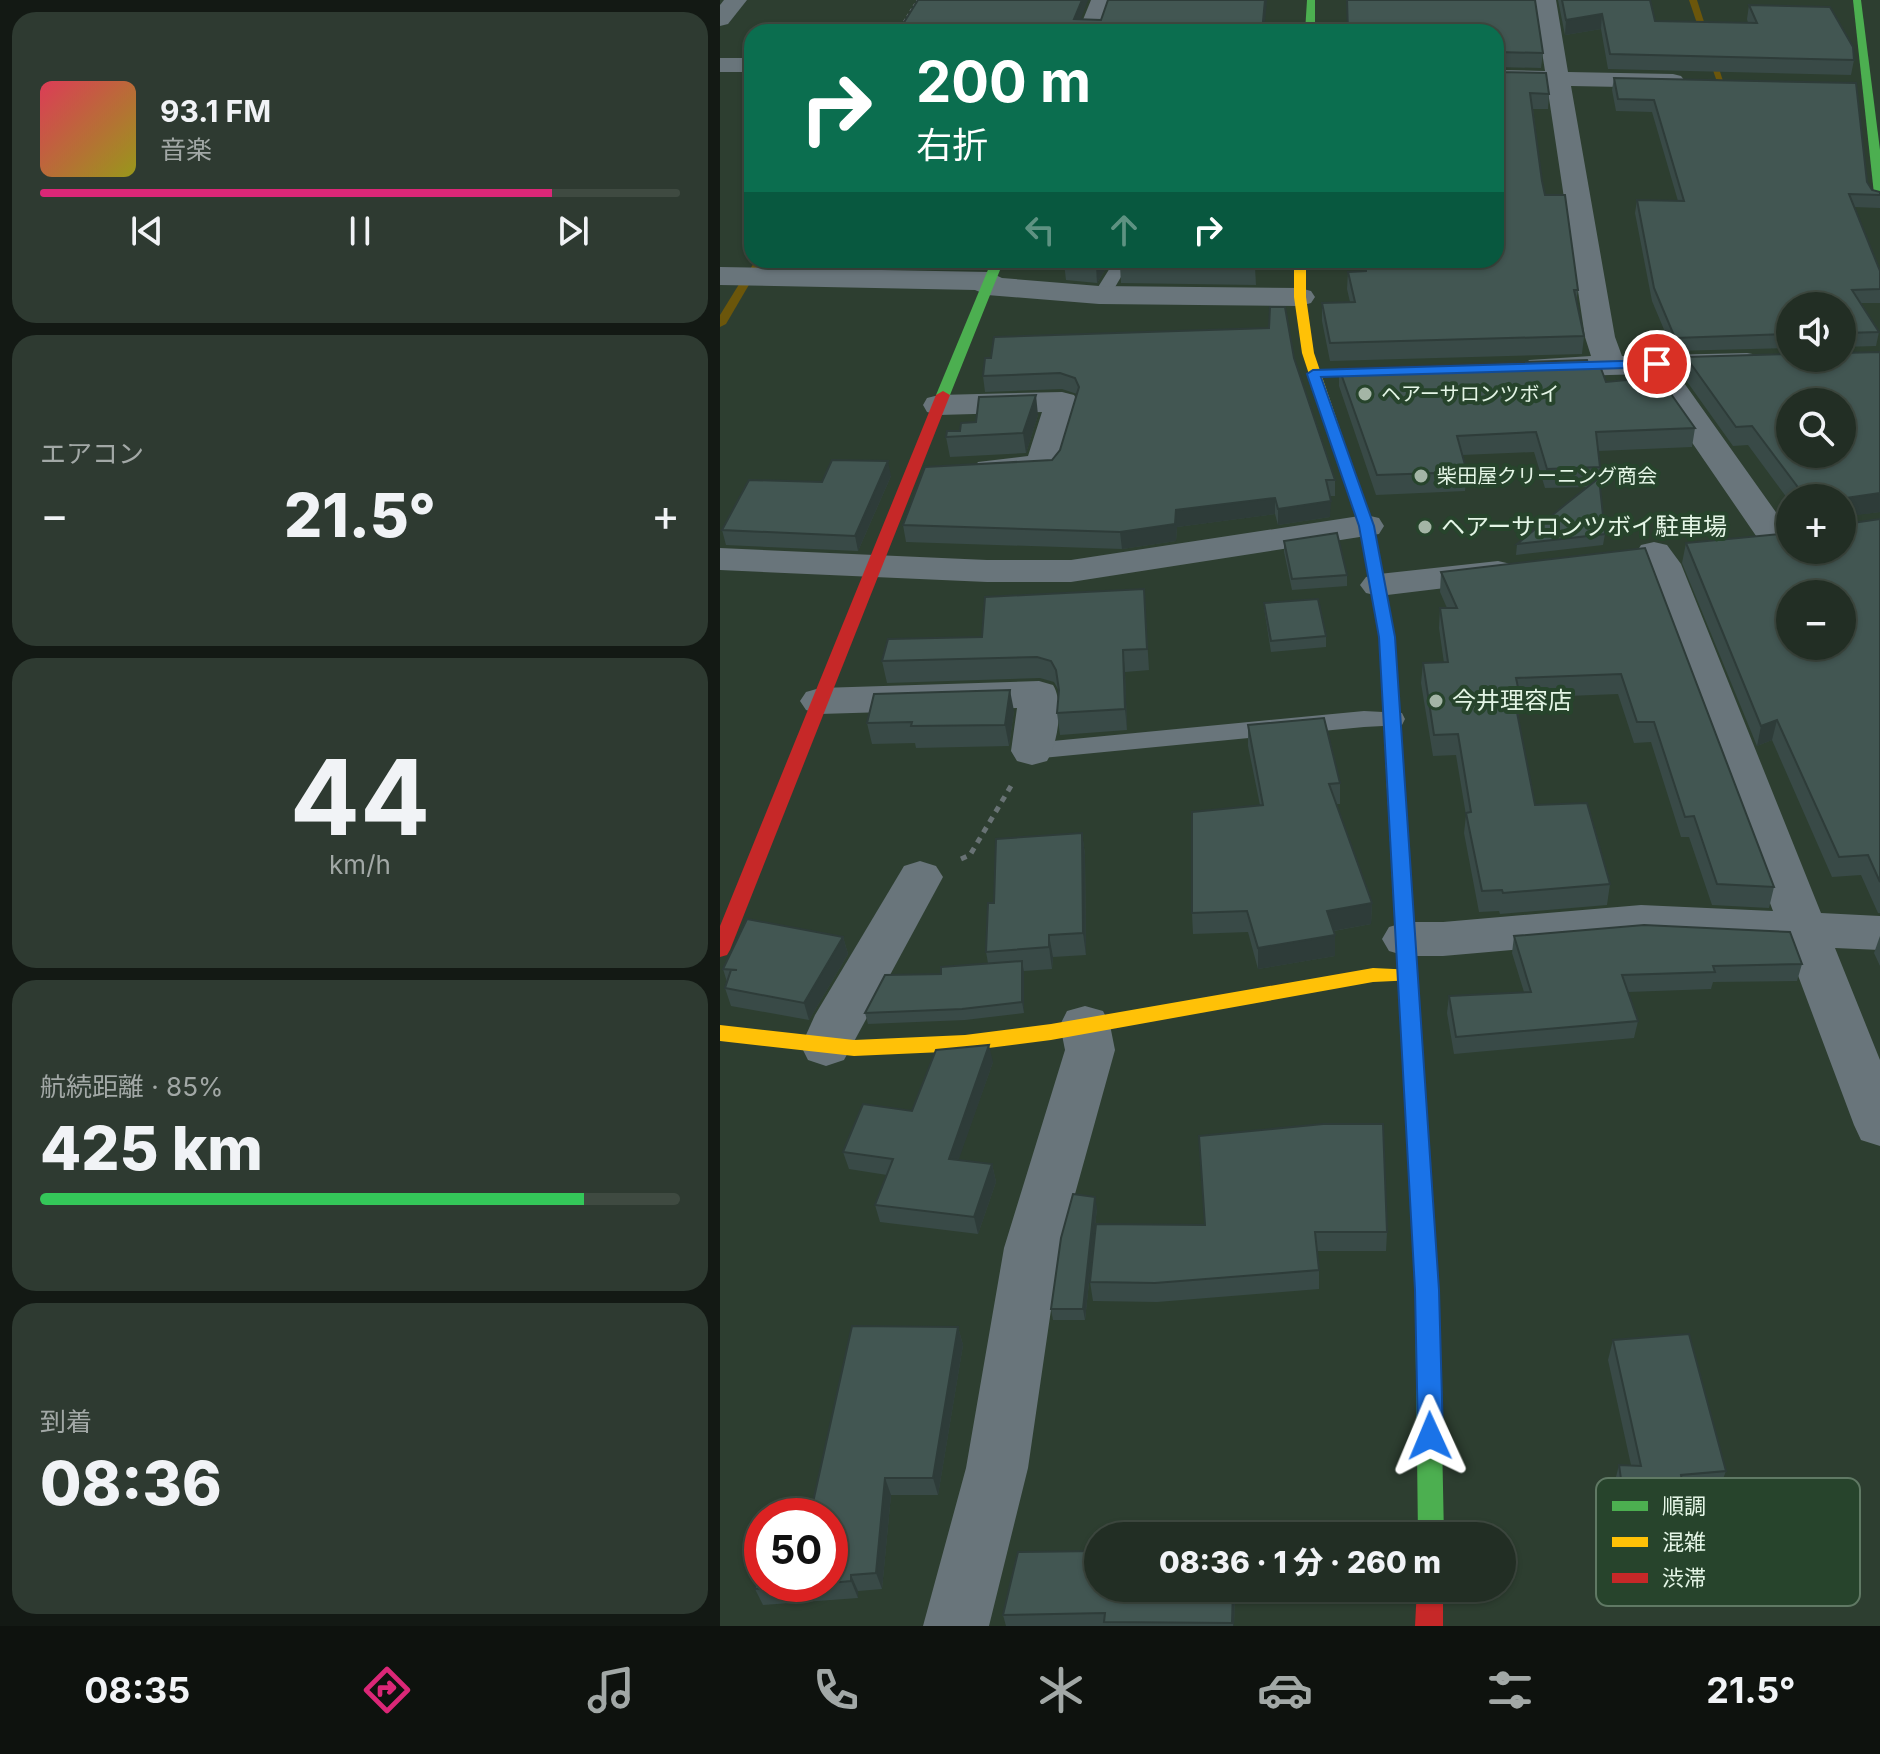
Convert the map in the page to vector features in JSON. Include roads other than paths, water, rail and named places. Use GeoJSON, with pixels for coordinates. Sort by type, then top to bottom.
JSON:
{"type":"FeatureCollection","features":[{"type":"Feature","properties":{"kind":"street"},"geometry":{"type":"LineString","coordinates":[[720,19],[736,0]]}},
{"type":"Feature","properties":{"kind":"street"},"geometry":{"type":"LineString","coordinates":[[1092,24],[1102,0]]}},
{"type":"Feature","properties":{"kind":"street"},"geometry":{"type":"LineString","coordinates":[[1310,24],[1311,0]]}},
{"type":"Feature","properties":{"kind":"street"},"geometry":{"type":"LineString","coordinates":[[1545,0],[1600,337],[1610,365]]}},
{"type":"Feature","properties":{"kind":"street"},"geometry":{"type":"LineString","coordinates":[[1857,0],[1857,85],[1880,194]]}},
{"type":"Feature","properties":{"kind":"street"},"geometry":{"type":"LineString","coordinates":[[720,65],[744,65]]}},
{"type":"Feature","properties":{"kind":"street"},"geometry":{"type":"LineString","coordinates":[[1504,77],[1695,81]]}},
{"type":"Feature","properties":{"kind":"street"},"geometry":{"type":"LineString","coordinates":[[1300,268],[1300,297],[1328,373],[1366,526],[1387,637],[1427,1290],[1431,1522]]}},
{"type":"Feature","properties":{"kind":"street"},"geometry":{"type":"LineString","coordinates":[[720,304],[729,276],[991,276],[1102,295],[1300,297]]}},
{"type":"Feature","properties":{"kind":"street"},"geometry":{"type":"LineString","coordinates":[[720,950],[875,564],[936,472],[939,405],[991,276]]}},
{"type":"Feature","properties":{"kind":"street"},"geometry":{"type":"LineString","coordinates":[[1516,368],[1776,361]]}},
{"type":"Feature","properties":{"kind":"street"},"geometry":{"type":"LineString","coordinates":[[1657,364],[1663,379],[1776,528]]}},
{"type":"Feature","properties":{"kind":"street"},"geometry":{"type":"LineString","coordinates":[[936,472],[1042,466],[1062,402],[939,405]]}},
{"type":"Feature","properties":{"kind":"street"},"geometry":{"type":"LineString","coordinates":[[720,559],[987,571],[1071,571],[1366,526]]}},
{"type":"Feature","properties":{"kind":"street"},"geometry":{"type":"LineString","coordinates":[[1730,544],[1776,538]]}},
{"type":"Feature","properties":{"kind":"street"},"geometry":{"type":"LineString","coordinates":[[1655,553],[1662,564],[1880,1125]]}},
{"type":"Feature","properties":{"kind":"street"},"geometry":{"type":"LineString","coordinates":[[1379,585],[1536,568]]}},
{"type":"Feature","properties":{"kind":"street"},"geometry":{"type":"LineString","coordinates":[[820,701],[1039,694],[1032,751]]}},
{"type":"Feature","properties":{"kind":"street"},"geometry":{"type":"LineString","coordinates":[[826,1046],[920,877]]}},
{"type":"Feature","properties":{"kind":"street"},"geometry":{"type":"LineString","coordinates":[[720,1033],[826,1046],[895,1048],[965,1043],[1373,975],[1443,939],[1641,922],[1880,933]]}},
{"type":"Feature","properties":{"kind":"street"},"geometry":{"type":"LineString","coordinates":[[956,1626],[1006,1424],[1032,1248],[1090,1050],[1085,1025]]}},
{"type":"Feature","properties":{"kind":"street"},"geometry":{"type":"LineString","coordinates":[[1429,1626],[1430,1602]]}},
{"type":"Feature","properties":{"kind":"lane"},"geometry":{"type":"LineString","coordinates":[[1102,295],[1118,268]]}},
{"type":"Feature","properties":{"kind":"lane"},"geometry":{"type":"LineString","coordinates":[[1032,751],[1364,719],[1393,719]]}},
{"type":"Feature","properties":{"kind":"waterway"},"geometry":{"type":"LineString","coordinates":[[1693,0],[1720,79]]}},
{"type":"Feature","properties":{"kind":"waterway"},"geometry":{"type":"LineString","coordinates":[[753,272],[756,268]]}},
{"type":"Feature","properties":{"kind":"waterway"},"geometry":{"type":"LineString","coordinates":[[720,324],[745,283]]}},
{"type":"Feature","properties":{"kind":"place","name":"ヘアーサロンツボイ"},"geometry":{"type":"Point","coordinates":[1365,394]}},
{"type":"Feature","properties":{"kind":"place","name":"柴田屋クリーニング商会"},"geometry":{"type":"Point","coordinates":[1421,476]}},
{"type":"Feature","properties":{"kind":"place","name":"ヘアーサロンツボイ駐車場"},"geometry":{"type":"Point","coordinates":[1425,527]}},
{"type":"Feature","properties":{"kind":"place","name":"今井理容店"},"geometry":{"type":"Point","coordinates":[1436,701]}}]}
